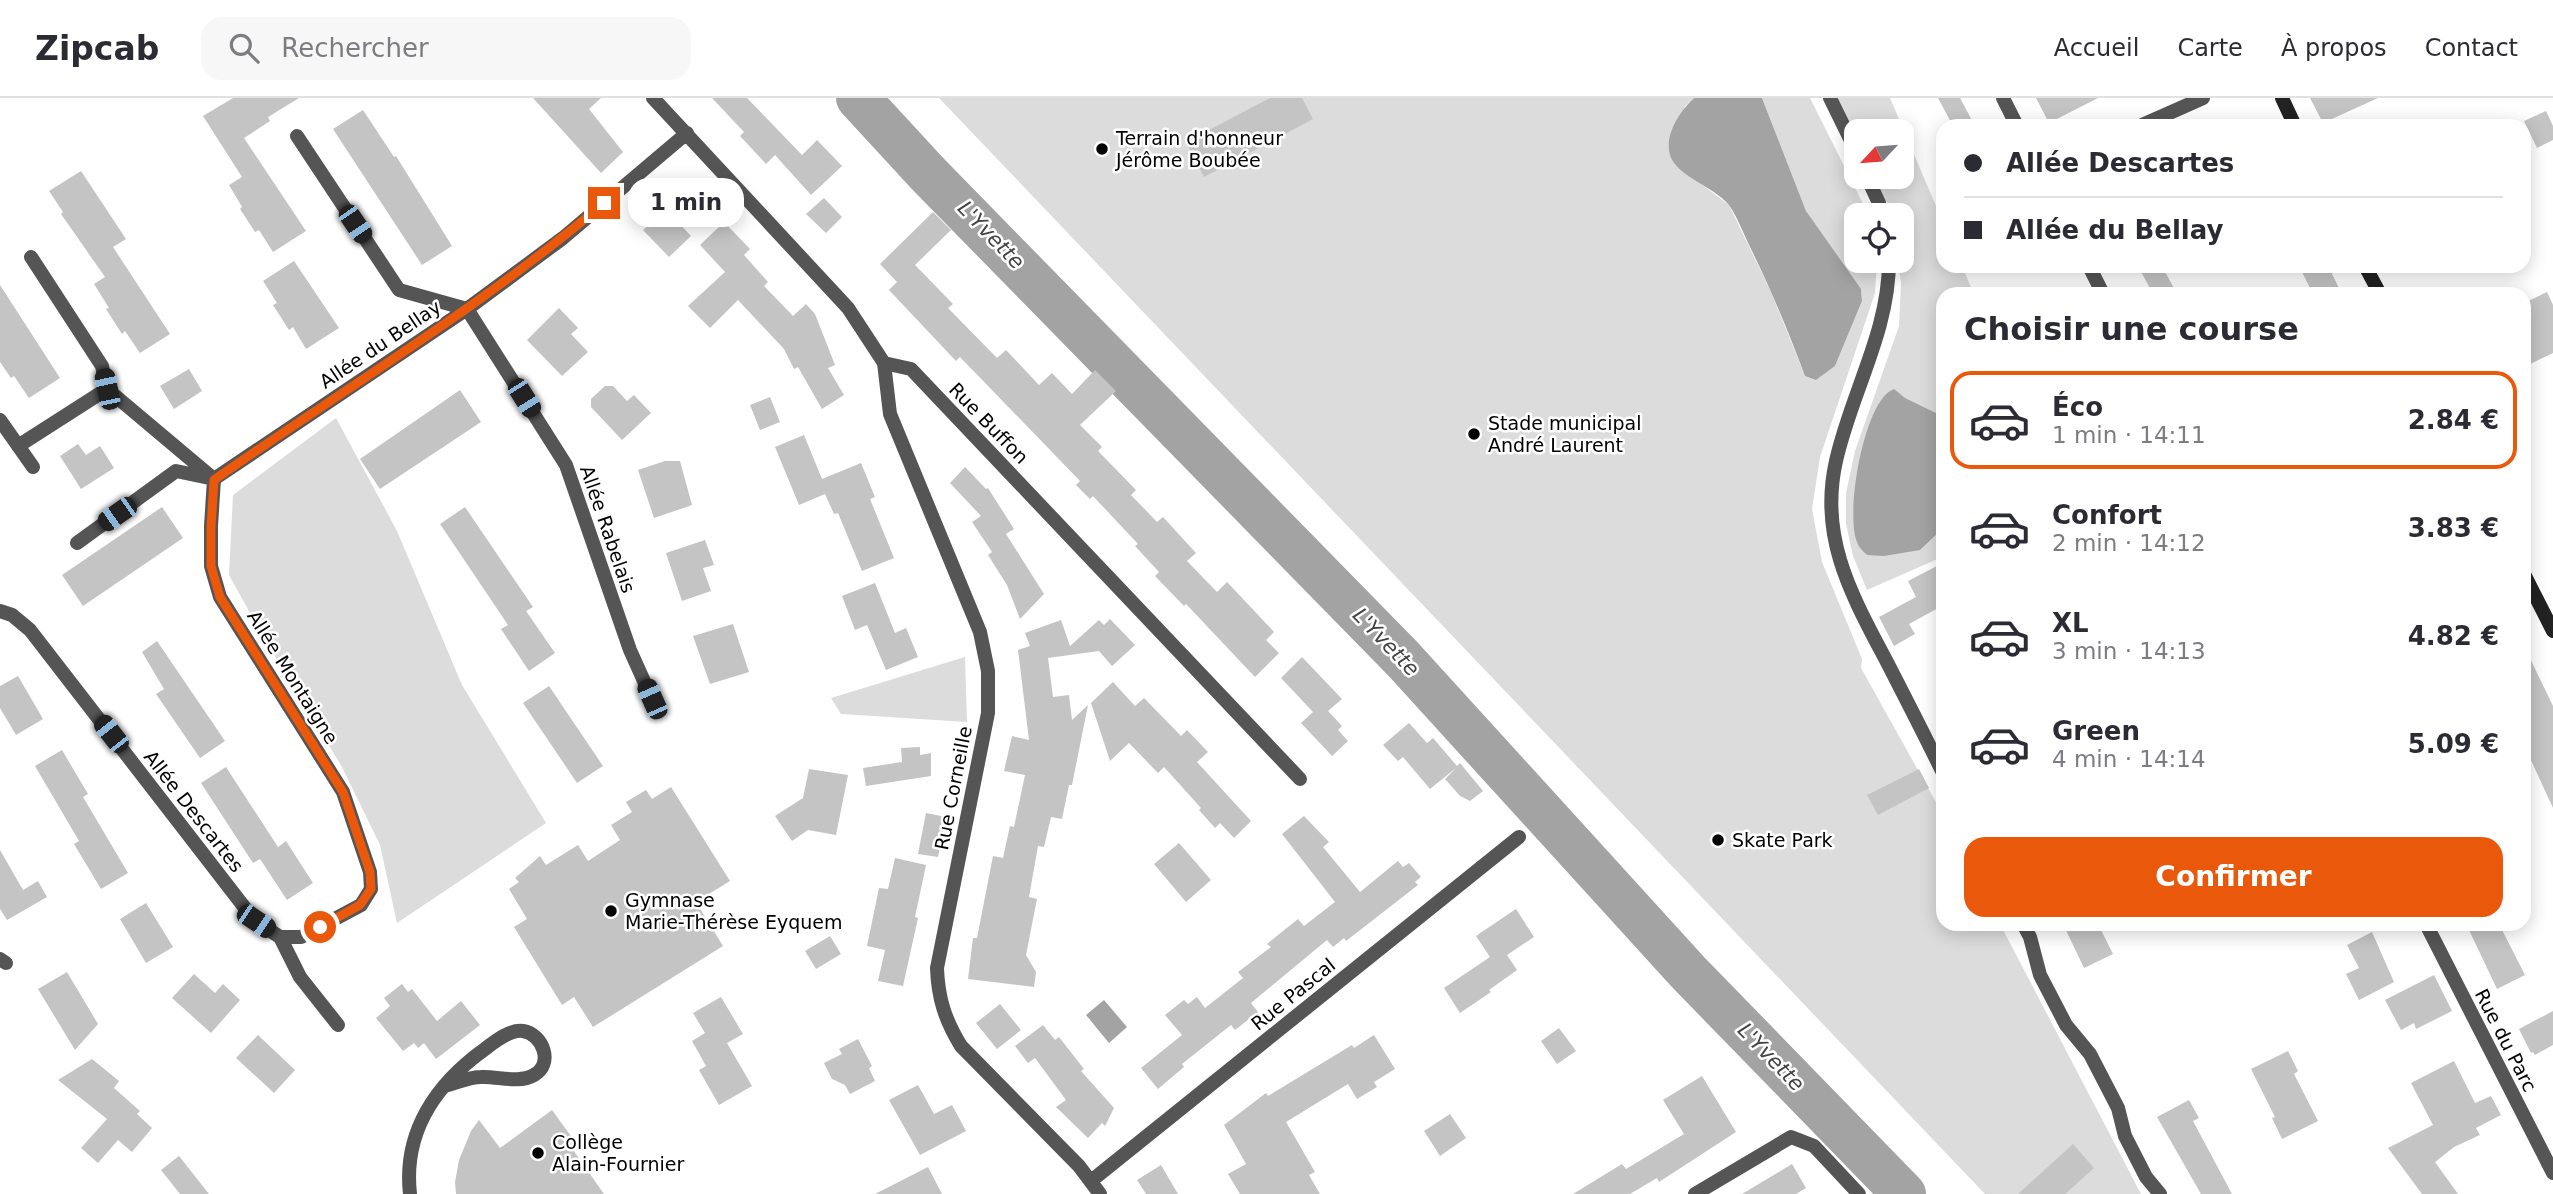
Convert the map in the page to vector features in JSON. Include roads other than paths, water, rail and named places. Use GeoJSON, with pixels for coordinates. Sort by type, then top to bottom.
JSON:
{"type":"FeatureCollection","features":[{"type":"Feature","properties":{"kind":"main road"},"geometry":{"type":"LineString","coordinates":[[2281,98],[2292,119]]}},
{"type":"Feature","properties":{"kind":"main road"},"geometry":{"type":"LineString","coordinates":[[2531,588],[2553,631]]}},
{"type":"Feature","properties":{"kind":"street"},"geometry":{"type":"LineString","coordinates":[[653,98],[848,308],[884,363]]}},
{"type":"Feature","properties":{"kind":"street"},"geometry":{"type":"LineString","coordinates":[[1830,98],[1844,127]]}},
{"type":"Feature","properties":{"kind":"street"},"geometry":{"type":"LineString","coordinates":[[2003,98],[2014,119]]}},
{"type":"Feature","properties":{"kind":"street"},"geometry":{"type":"LineString","coordinates":[[2156,119],[2203,98]]}},
{"type":"Feature","properties":{"kind":"street","name":"Allée du Bellay"},"geometry":{"type":"LineString","coordinates":[[214,480],[467,309],[563,238],[687,133]]}},
{"type":"Feature","properties":{"kind":"street"},"geometry":{"type":"LineString","coordinates":[[297,136],[399,290],[467,309]]}},
{"type":"Feature","properties":{"kind":"street"},"geometry":{"type":"LineString","coordinates":[[31,257],[102,366],[107,389],[214,480]]}},
{"type":"Feature","properties":{"kind":"street"},"geometry":{"type":"LineString","coordinates":[[1889,273],[1883,316],[1836,461],[1830,509],[1836,552],[1850,592],[1936,759]]}},
{"type":"Feature","properties":{"kind":"street","name":"Allée Rabelais"},"geometry":{"type":"LineString","coordinates":[[467,309],[566,465],[630,650],[652,699]]}},
{"type":"Feature","properties":{"kind":"street","name":"Rue Buffon"},"geometry":{"type":"LineString","coordinates":[[884,363],[911,369],[1300,779]]}},
{"type":"Feature","properties":{"kind":"street","name":"Rue Corneille"},"geometry":{"type":"LineString","coordinates":[[884,363],[890,414],[980,632],[988,671],[988,713],[937,968],[938,995],[947,1023],[961,1046],[1091,1181],[1100,1194]]}},
{"type":"Feature","properties":{"kind":"street"},"geometry":{"type":"LineString","coordinates":[[18,446],[107,389]]}},
{"type":"Feature","properties":{"kind":"street"},"geometry":{"type":"LineString","coordinates":[[0,420],[33,467]]}},
{"type":"Feature","properties":{"kind":"street"},"geometry":{"type":"LineString","coordinates":[[77,542],[176,471],[214,480]]}},
{"type":"Feature","properties":{"kind":"street","name":"Allée Montaigne"},"geometry":{"type":"LineString","coordinates":[[214,480],[211,566],[220,597],[343,792],[370,872],[371,889],[360,905],[300,937],[280,937]]}},
{"type":"Feature","properties":{"kind":"street","name":"Allée Descartes"},"geometry":{"type":"LineString","coordinates":[[0,611],[12,615],[30,630],[256,921],[280,937],[300,977],[338,1025]]}},
{"type":"Feature","properties":{"kind":"street","name":"Rue Pascal"},"geometry":{"type":"LineString","coordinates":[[1091,1181],[1519,837]]}},
{"type":"Feature","properties":{"kind":"street"},"geometry":{"type":"LineString","coordinates":[[2027,931],[2040,975],[2066,1025],[2090,1054],[2118,1108],[2125,1136],[2146,1177],[2160,1194]]}},
{"type":"Feature","properties":{"kind":"street","name":"Rue du Parc"},"geometry":{"type":"LineString","coordinates":[[2430,931],[2553,1173]]}},
{"type":"Feature","properties":{"kind":"street"},"geometry":{"type":"LineString","coordinates":[[410,1194],[408,1178],[412,1143],[422,1115],[444,1086],[462,1065],[498,1039],[520,1030],[534,1035],[543,1048],[544,1063],[536,1075],[519,1080],[478,1077],[444,1086]]}},
{"type":"Feature","properties":{"kind":"street"},"geometry":{"type":"LineString","coordinates":[[1695,1194],[1791,1137],[1814,1146],[1859,1194]]}},
{"type":"Feature","properties":{"kind":"waterway","name":"L'Yvette"},"geometry":{"type":"LineString","coordinates":[[858,98],[928,174],[1403,659],[1688,972],[1904,1194]]}},
{"type":"Feature","properties":{"kind":"place","name":"Terrain d'honneur Jérôme Boubée"},"geometry":{"type":"Point","coordinates":[1102,149]}},
{"type":"Feature","properties":{"kind":"place","name":"Stade municipal André Laurent"},"geometry":{"type":"Point","coordinates":[1474,434]}},
{"type":"Feature","properties":{"kind":"place","name":"Skate Park"},"geometry":{"type":"Point","coordinates":[1718,840]}},
{"type":"Feature","properties":{"kind":"place","name":"Gymnase Marie-Thérèse Eyquem"},"geometry":{"type":"Point","coordinates":[611,911]}},
{"type":"Feature","properties":{"kind":"place","name":"Collège Alain-Fournier"},"geometry":{"type":"Point","coordinates":[538,1153]}}]}
